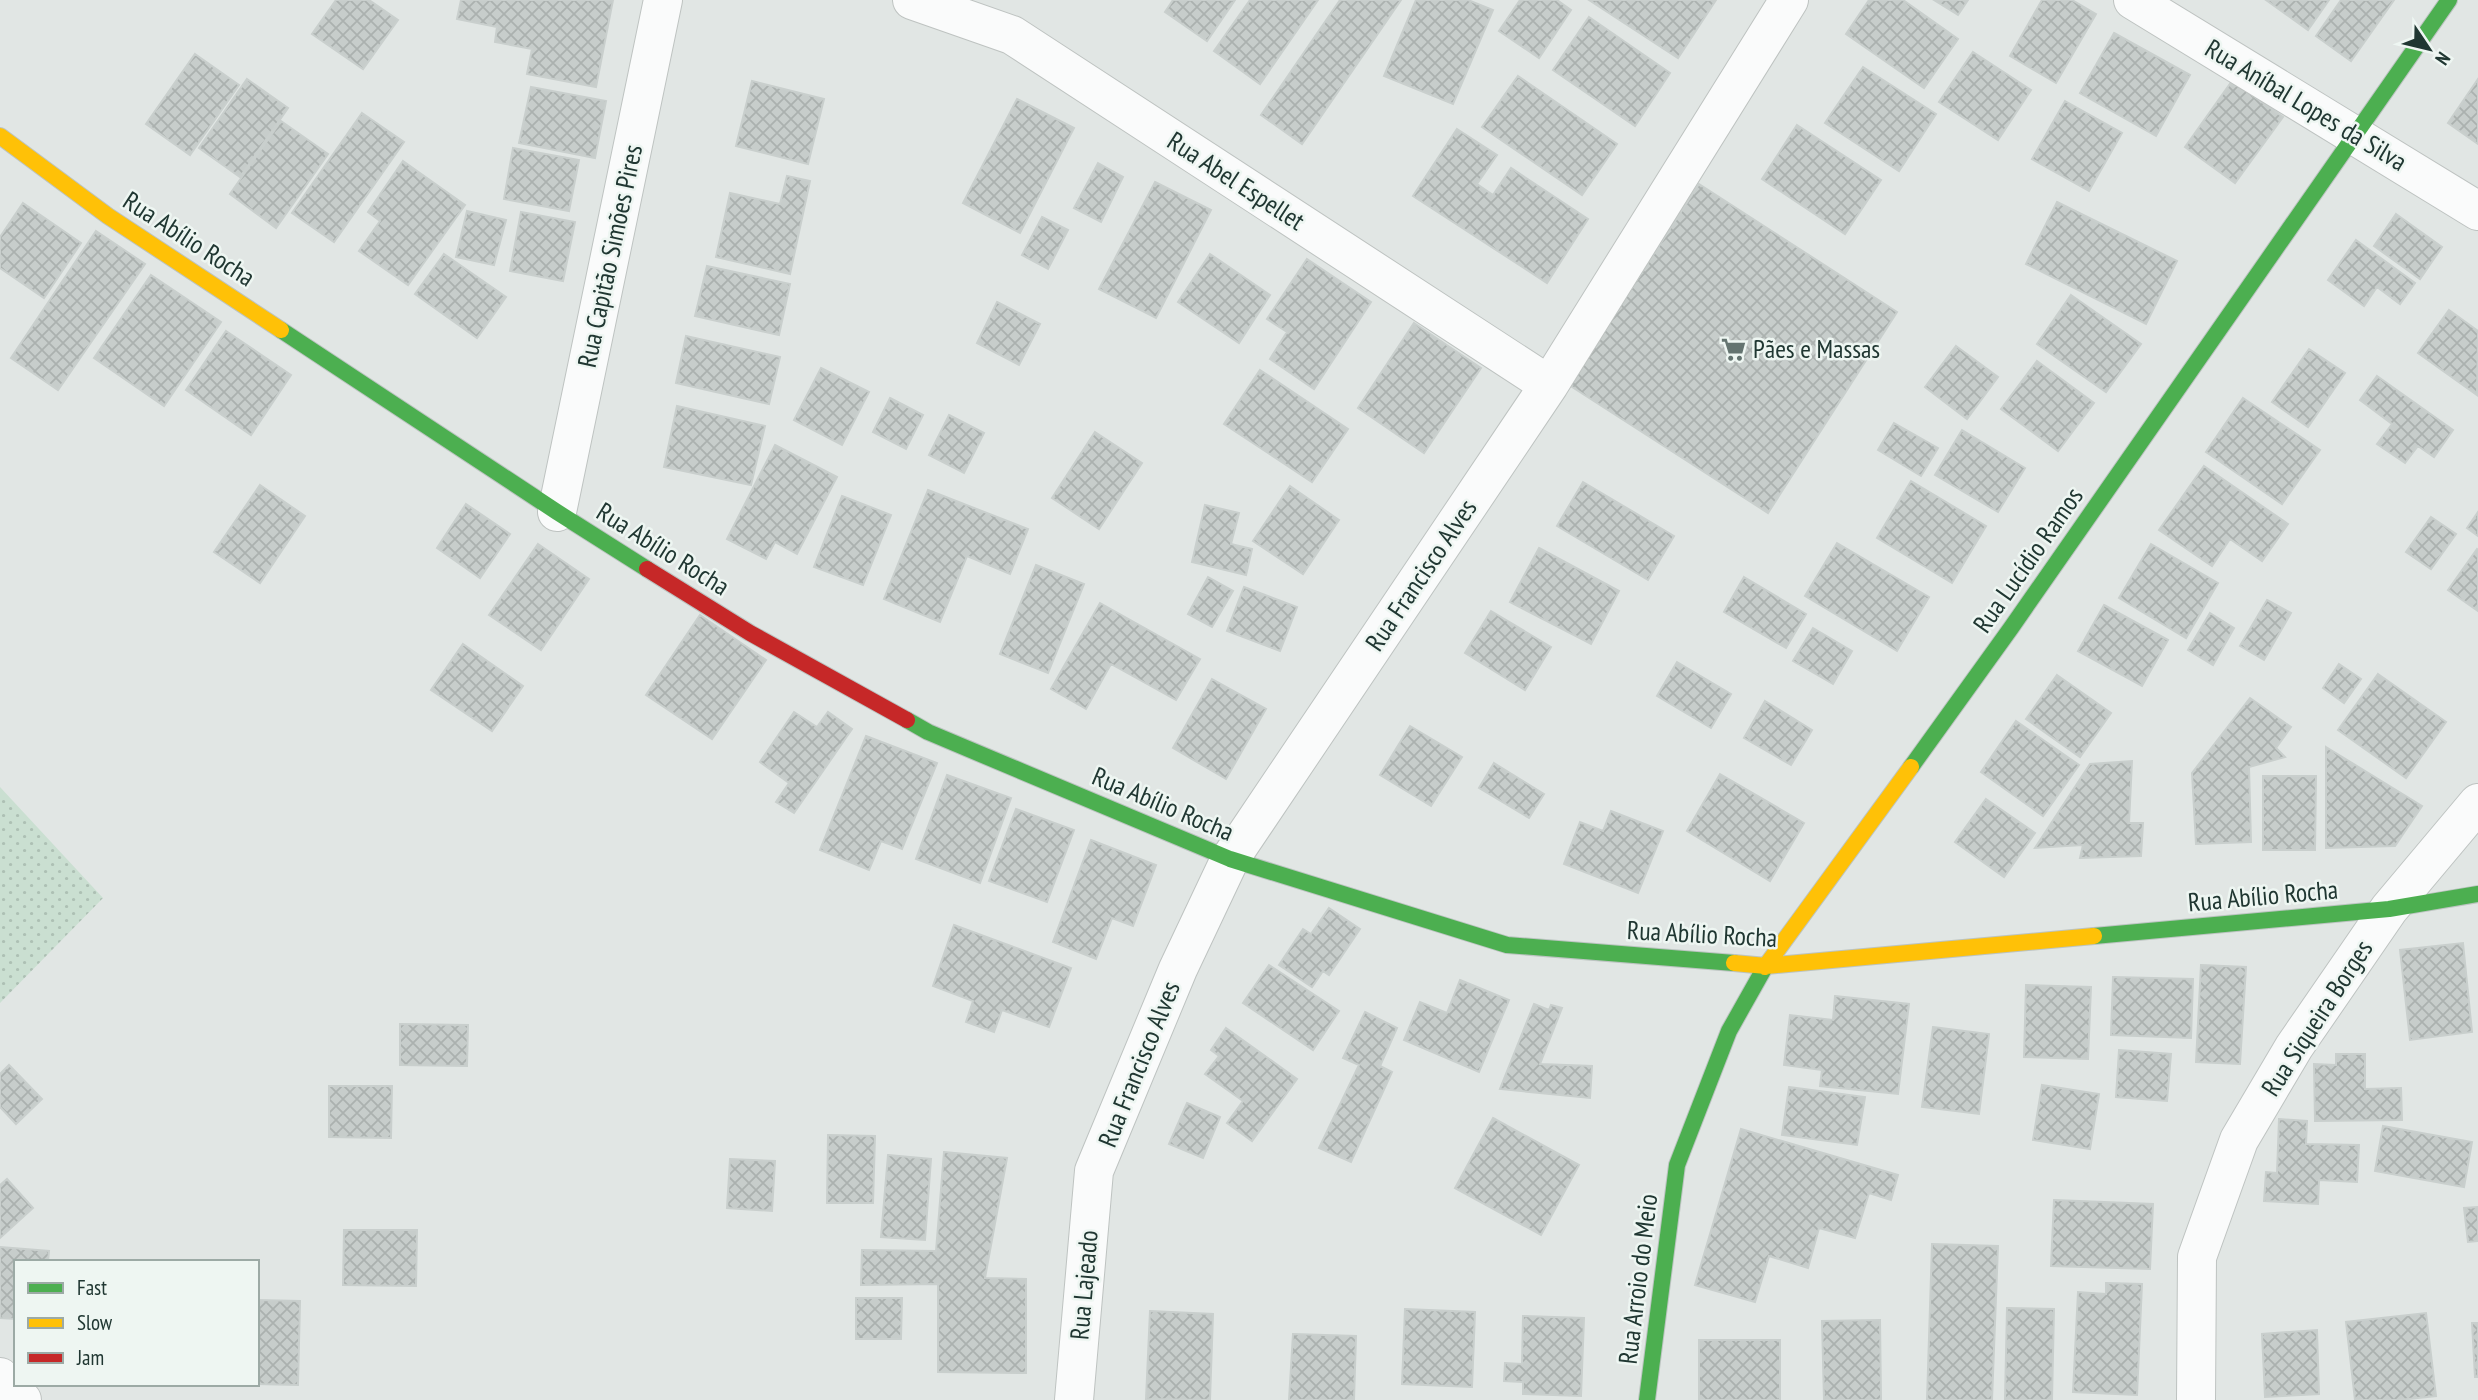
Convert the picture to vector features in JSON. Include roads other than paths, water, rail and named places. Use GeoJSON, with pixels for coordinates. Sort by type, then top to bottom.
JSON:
{"type":"FeatureCollection","features":[{"type":"Feature","properties":{"kind":"street","name":"Rua Capitão Simões Pires"},"geometry":{"type":"LineString","coordinates":[[557,512],[663,0]]}},
{"type":"Feature","properties":{"kind":"street","name":"Rua Abel Espellet"},"geometry":{"type":"LineString","coordinates":[[912,0],[1012,35],[1549,385]]}},
{"type":"Feature","properties":{"kind":"street","name":"Rua Francisco Alves"},"geometry":{"type":"LineString","coordinates":[[1094,1171],[1178,969],[1230,859],[1549,385],[1789,0]]}},
{"type":"Feature","properties":{"kind":"street","name":"Rua Aníbal Lopes da Silva"},"geometry":{"type":"LineString","coordinates":[[2133,0],[2478,211]]}},
{"type":"Feature","properties":{"kind":"street","name":"Rua Lucídio Ramos"},"geometry":{"type":"LineString","coordinates":[[1677,1165],[1729,1031],[1766,966],[2003,639],[2449,0]]}},
{"type":"Feature","properties":{"kind":"street","name":"Rua Abílio Rocha"},"geometry":{"type":"LineString","coordinates":[[0,136],[108,216],[557,512],[750,633],[928,732],[1230,859],[1507,944],[1766,966],[2389,909],[2478,894]]}},
{"type":"Feature","properties":{"kind":"street","name":"Rua Siqueira Borges"},"geometry":{"type":"LineString","coordinates":[[2196,1400],[2197,1257],[2239,1140],[2294,1046],[2389,909],[2478,803]]}},
{"type":"Feature","properties":{"kind":"street","name":"Rua Arroio do Meio"},"geometry":{"type":"LineString","coordinates":[[1647,1400],[1677,1165]]}},
{"type":"Feature","properties":{"kind":"street","name":"Rua Lajeado"},"geometry":{"type":"LineString","coordinates":[[1074,1400],[1094,1171]]}},
{"type":"Feature","properties":{"kind":"street"},"geometry":{"type":"LineString","coordinates":[[0,1377],[22,1400]]}},
{"type":"Feature","properties":{"kind":"place","name":"Pães e Massas"},"geometry":{"type":"Point","coordinates":[1733,349]}}]}
